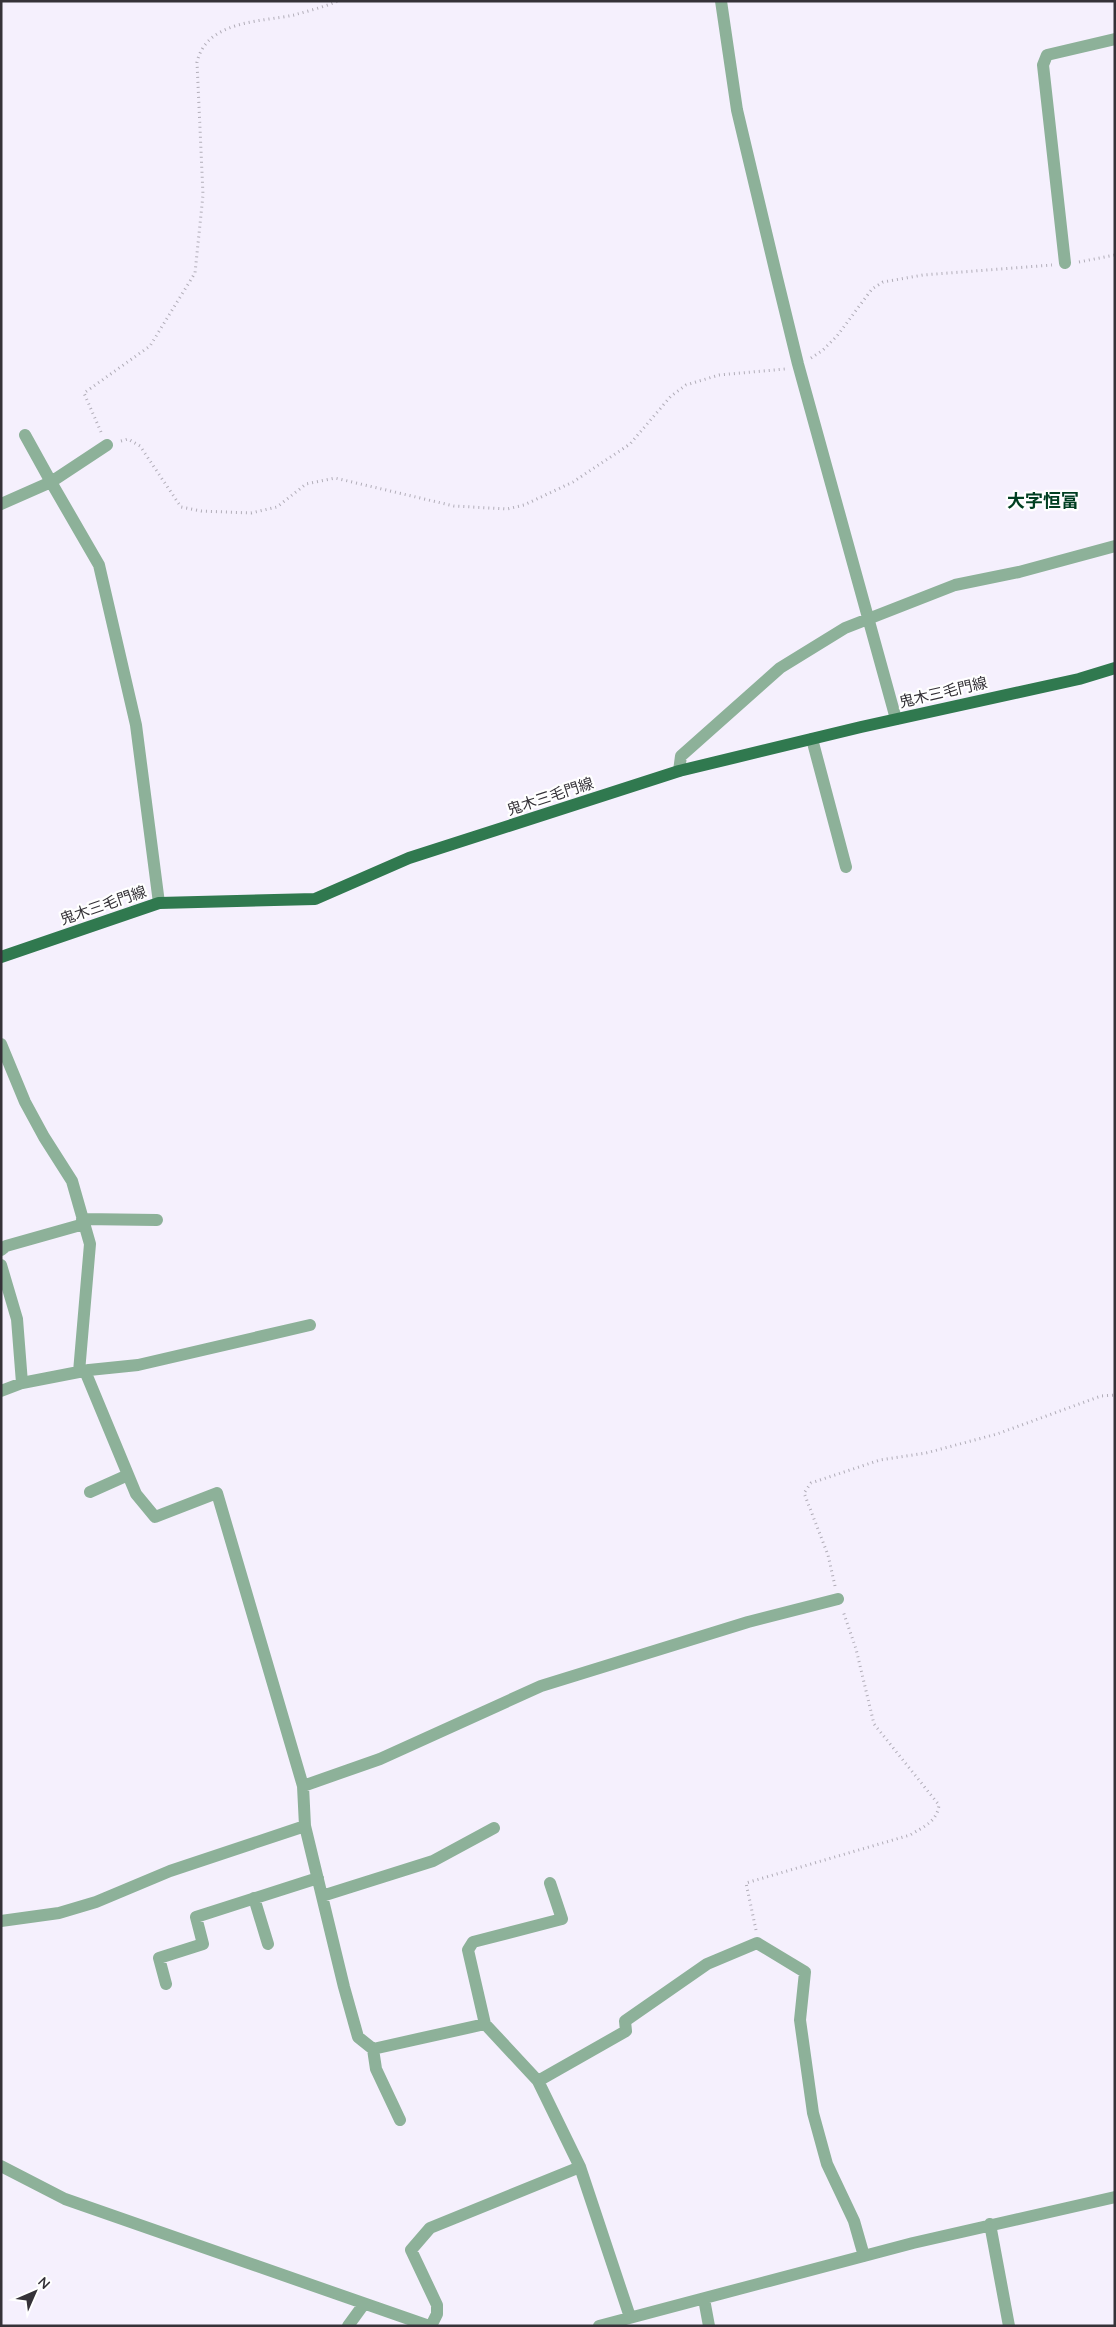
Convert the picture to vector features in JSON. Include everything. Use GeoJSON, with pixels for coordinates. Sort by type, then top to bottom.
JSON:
{"type":"FeatureCollection","features":[{"type":"Feature","properties":{"kind":"main road","name":"鬼木三毛門線"},"geometry":{"type":"LineString","coordinates":[[1,957],[159,903],[315,899],[409,858],[679,771],[1078,679],[1115,668]]}},
{"type":"Feature","properties":{"kind":"street"},"geometry":{"type":"LineString","coordinates":[[721,1],[737,110],[798,364],[896,720]]}},
{"type":"Feature","properties":{"kind":"street"},"geometry":{"type":"LineString","coordinates":[[1065,264],[1043,66],[1047,55],[1115,39]]}},
{"type":"Feature","properties":{"kind":"street"},"geometry":{"type":"LineString","coordinates":[[25,435],[99,565],[136,725],[159,903]]}},
{"type":"Feature","properties":{"kind":"street"},"geometry":{"type":"LineString","coordinates":[[1,504],[51,482],[107,445]]}},
{"type":"Feature","properties":{"kind":"street"},"geometry":{"type":"LineString","coordinates":[[679,771],[681,756],[780,668],[845,628],[955,585],[1019,572],[1115,546]]}},
{"type":"Feature","properties":{"kind":"street"},"geometry":{"type":"LineString","coordinates":[[812,739],[846,867]]}},
{"type":"Feature","properties":{"kind":"street"},"geometry":{"type":"LineString","coordinates":[[1,1044],[25,1102],[44,1137],[72,1180],[90,1244],[82,1372],[136,1494],[155,1517],[217,1493],[304,1786],[305,1826],[358,2037],[373,2049],[376,2069],[400,2120]]}},
{"type":"Feature","properties":{"kind":"street"},"geometry":{"type":"LineString","coordinates":[[1,1250],[6,1246],[83,1221],[157,1220]]}},
{"type":"Feature","properties":{"kind":"street"},"geometry":{"type":"LineString","coordinates":[[1,1265],[17,1319],[22,1383]]}},
{"type":"Feature","properties":{"kind":"street"},"geometry":{"type":"LineString","coordinates":[[1,1390],[22,1383],[82,1372],[138,1366],[310,1325]]}},
{"type":"Feature","properties":{"kind":"street"},"geometry":{"type":"LineString","coordinates":[[90,1492],[128,1475]]}},
{"type":"Feature","properties":{"kind":"street"},"geometry":{"type":"LineString","coordinates":[[304,1786],[380,1760],[541,1686],[748,1622],[838,1599]]}},
{"type":"Feature","properties":{"kind":"street"},"geometry":{"type":"LineString","coordinates":[[1,1921],[59,1913],[96,1902],[170,1871],[305,1826]]}},
{"type":"Feature","properties":{"kind":"street"},"geometry":{"type":"LineString","coordinates":[[322,1896],[432,1861],[494,1828]]}},
{"type":"Feature","properties":{"kind":"street"},"geometry":{"type":"LineString","coordinates":[[166,1984],[159,1958],[203,1944],[196,1917],[318,1878]]}},
{"type":"Feature","properties":{"kind":"street"},"geometry":{"type":"LineString","coordinates":[[550,1883],[562,1919],[473,1942],[468,1950],[485,2024],[538,2081],[580,2167],[630,2317]]}},
{"type":"Feature","properties":{"kind":"street"},"geometry":{"type":"LineString","coordinates":[[254,1898],[268,1944]]}},
{"type":"Feature","properties":{"kind":"street"},"geometry":{"type":"LineString","coordinates":[[538,2081],[626,2031],[625,2021],[707,1964],[757,1943],[805,1972],[800,2020],[813,2114],[827,2164],[854,2221],[864,2256]]}},
{"type":"Feature","properties":{"kind":"street"},"geometry":{"type":"LineString","coordinates":[[373,2049],[485,2024]]}},
{"type":"Feature","properties":{"kind":"street"},"geometry":{"type":"LineString","coordinates":[[1,2166],[65,2199],[430,2326],[437,2314],[437,2305],[411,2250],[430,2228],[580,2167]]}},
{"type":"Feature","properties":{"kind":"street"},"geometry":{"type":"LineString","coordinates":[[599,2326],[990,2224],[1115,2197]]}},
{"type":"Feature","properties":{"kind":"street"},"geometry":{"type":"LineString","coordinates":[[990,2224],[1009,2326]]}},
{"type":"Feature","properties":{"kind":"street"},"geometry":{"type":"LineString","coordinates":[[704,2299],[709,2326]]}},
{"type":"Feature","properties":{"kind":"street"},"geometry":{"type":"LineString","coordinates":[[348,2326],[364,2304]]}},
{"type":"Feature","properties":{"kind":"path"},"geometry":{"type":"LineString","coordinates":[[338,1],[294,15],[255,20],[230,28],[215,36],[200,52],[198,62],[203,195],[195,273],[150,346],[84,393],[107,445],[128,439],[140,446],[181,507],[250,513],[277,507],[306,484],[335,478],[454,506],[507,509],[524,505],[573,482],[630,444],[671,396],[686,385],[735,372],[762,372],[789,368],[823,350],[837,336],[872,289],[883,282],[923,276],[1065,264],[1115,255]]}},
{"type":"Feature","properties":{"kind":"path"},"geometry":{"type":"LineString","coordinates":[[757,1943],[754,1912],[746,1882],[910,1835],[934,1820],[939,1805],[874,1724],[856,1649],[838,1599],[828,1555],[804,1494],[811,1483],[880,1460],[926,1453],[997,1434],[1101,1396],[1115,1395]]}},
{"type":"Feature","properties":{"kind":"district","name":"大字恒富"},"geometry":{"type":"Point","coordinates":[1043,500]}}]}
